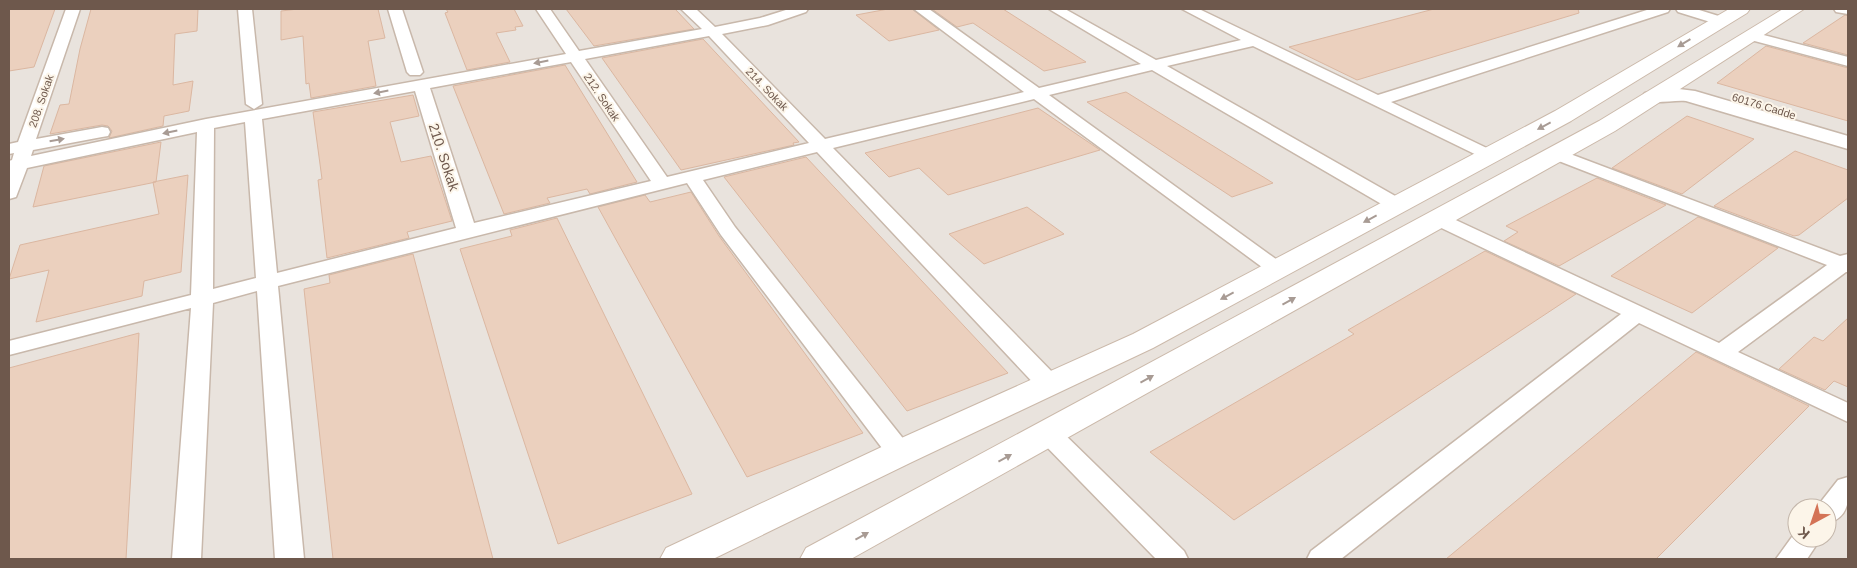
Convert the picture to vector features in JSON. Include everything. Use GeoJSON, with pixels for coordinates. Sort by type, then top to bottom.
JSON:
{"type":"FeatureCollection","features":[{"type":"Feature","properties":{"kind":"main road"},"geometry":{"type":"LineString","coordinates":[[819,559],[1607,126],[1795,9]]}},
{"type":"Feature","properties":{"kind":"main road"},"geometry":{"type":"LineString","coordinates":[[680,559],[900,452],[1143,341],[1564,116],[1731,15]]}},
{"type":"Feature","properties":{"kind":"street","name":"208. Sokak"},"geometry":{"type":"LineString","coordinates":[[9,194],[17,147],[73,9]]}},
{"type":"Feature","properties":{"kind":"street"},"geometry":{"type":"LineString","coordinates":[[245,9],[290,559]]}},
{"type":"Feature","properties":{"kind":"street","name":"210. Sokak"},"geometry":{"type":"LineString","coordinates":[[395,9],[468,231]]}},
{"type":"Feature","properties":{"kind":"street","name":"212. Sokak"},"geometry":{"type":"LineString","coordinates":[[543,9],[662,184]]}},
{"type":"Feature","properties":{"kind":"street","name":"214. Sokak"},"geometry":{"type":"LineString","coordinates":[[688,9],[1049,384]]}},
{"type":"Feature","properties":{"kind":"street"},"geometry":{"type":"LineString","coordinates":[[921,9],[1277,270]]}},
{"type":"Feature","properties":{"kind":"street"},"geometry":{"type":"LineString","coordinates":[[1056,9],[1397,205]]}},
{"type":"Feature","properties":{"kind":"street"},"geometry":{"type":"LineString","coordinates":[[1189,9],[1488,156]]}},
{"type":"Feature","properties":{"kind":"street"},"geometry":{"type":"LineString","coordinates":[[1376,101],[1663,9]]}},
{"type":"Feature","properties":{"kind":"street"},"geometry":{"type":"LineString","coordinates":[[1683,9],[1731,15]]}},
{"type":"Feature","properties":{"kind":"street"},"geometry":{"type":"LineString","coordinates":[[1842,9],[1848,10]]}},
{"type":"Feature","properties":{"kind":"street"},"geometry":{"type":"LineString","coordinates":[[17,147],[254,110],[418,78],[706,27],[762,22],[797,10]]}},
{"type":"Feature","properties":{"kind":"street"},"geometry":{"type":"LineString","coordinates":[[1752,36],[1848,62]]}},
{"type":"Feature","properties":{"kind":"street"},"geometry":{"type":"LineString","coordinates":[[9,348],[468,231],[1254,40]]}},
{"type":"Feature","properties":{"kind":"street","name":"60176 Cadde"},"geometry":{"type":"LineString","coordinates":[[1680,81],[1848,132]]}},
{"type":"Feature","properties":{"kind":"street"},"geometry":{"type":"LineString","coordinates":[[1652,97],[1671,94],[1688,95],[1848,143]]}},
{"type":"Feature","properties":{"kind":"street"},"geometry":{"type":"LineString","coordinates":[[14,164],[206,124],[254,110]]}},
{"type":"Feature","properties":{"kind":"street"},"geometry":{"type":"LineString","coordinates":[[188,559],[202,300],[206,124]]}},
{"type":"Feature","properties":{"kind":"street"},"geometry":{"type":"LineString","coordinates":[[1557,154],[1847,263]]}},
{"type":"Feature","properties":{"kind":"street"},"geometry":{"type":"LineString","coordinates":[[692,177],[728,230],[900,452]]}},
{"type":"Feature","properties":{"kind":"street"},"geometry":{"type":"LineString","coordinates":[[1438,219],[1848,413]]}},
{"type":"Feature","properties":{"kind":"street"},"geometry":{"type":"LineString","coordinates":[[1721,353],[1847,263]]}},
{"type":"Feature","properties":{"kind":"street"},"geometry":{"type":"LineString","coordinates":[[1321,559],[1637,313]]}},
{"type":"Feature","properties":{"kind":"street"},"geometry":{"type":"LineString","coordinates":[[1048,434],[1174,559]]}},
{"type":"Feature","properties":{"kind":"street"},"geometry":{"type":"LineString","coordinates":[[1837,501],[1848,487]]}},
{"type":"Feature","properties":{"kind":"street"},"geometry":{"type":"LineString","coordinates":[[1790,559],[1799,548]]}},
{"type":"Feature","properties":{"kind":"shaded area"},"geometry":{"type":"Polygon","coordinates":[[[9,9],[1848,9],[1848,559],[9,559],[9,9]]]}},
{"type":"Feature","properties":{"kind":"building"},"geometry":{"type":"Polygon","coordinates":[[[9,9],[55,9],[34,67],[9,71],[9,9]]]}},
{"type":"Feature","properties":{"kind":"building"},"geometry":{"type":"Polygon","coordinates":[[[91,9],[198,9],[197,31],[175,34],[173,85],[193,81],[189,111],[164,116],[163,126],[109,138],[112,131],[108,126],[102,125],[50,134],[60,105],[69,104],[80,49],[91,9]]]}},
{"type":"Feature","properties":{"kind":"building"},"geometry":{"type":"Polygon","coordinates":[[[298,9],[378,9],[385,38],[368,41],[376,86],[311,98],[309,83],[306,84],[303,36],[281,40],[281,11],[298,9]]]}},
{"type":"Feature","properties":{"kind":"building"},"geometry":{"type":"Polygon","coordinates":[[[446,9],[514,9],[523,26],[515,27],[516,30],[496,33],[510,62],[467,70],[445,13],[448,12],[446,9]]]}},
{"type":"Feature","properties":{"kind":"building"},"geometry":{"type":"Polygon","coordinates":[[[566,9],[675,9],[694,29],[594,46],[566,9]]]}},
{"type":"Feature","properties":{"kind":"building"},"geometry":{"type":"Polygon","coordinates":[[[888,9],[912,9],[939,30],[889,41],[856,15],[888,9]]]}},
{"type":"Feature","properties":{"kind":"building"},"geometry":{"type":"Polygon","coordinates":[[[932,9],[1003,9],[1086,62],[1044,71],[973,23],[957,27],[932,9]]]}},
{"type":"Feature","properties":{"kind":"building"},"geometry":{"type":"Polygon","coordinates":[[[1434,9],[1578,9],[1579,13],[1357,80],[1289,47],[1434,9]]]}},
{"type":"Feature","properties":{"kind":"building"},"geometry":{"type":"Polygon","coordinates":[[[1845,15],[1848,16],[1848,55],[1803,43],[1845,15]]]}},
{"type":"Feature","properties":{"kind":"building"},"geometry":{"type":"Polygon","coordinates":[[[703,39],[799,142],[793,143],[794,145],[681,170],[602,58],[703,39]]]}},
{"type":"Feature","properties":{"kind":"building"},"geometry":{"type":"Polygon","coordinates":[[[1766,46],[1848,68],[1848,121],[1717,83],[1766,46]]]}},
{"type":"Feature","properties":{"kind":"building"},"geometry":{"type":"Polygon","coordinates":[[[565,65],[637,182],[590,194],[587,189],[547,198],[550,203],[504,214],[453,86],[565,65]]]}},
{"type":"Feature","properties":{"kind":"building"},"geometry":{"type":"Polygon","coordinates":[[[1126,92],[1273,183],[1232,197],[1087,102],[1126,92]]]}},
{"type":"Feature","properties":{"kind":"building"},"geometry":{"type":"Polygon","coordinates":[[[413,95],[419,116],[390,122],[401,162],[431,156],[452,221],[407,232],[409,238],[327,258],[318,180],[322,179],[313,112],[413,95]]]}},
{"type":"Feature","properties":{"kind":"building"},"geometry":{"type":"Polygon","coordinates":[[[1038,108],[1100,150],[948,195],[919,168],[889,177],[865,153],[1038,108]]]}},
{"type":"Feature","properties":{"kind":"building"},"geometry":{"type":"Polygon","coordinates":[[[1687,116],[1754,139],[1682,194],[1612,168],[1687,116]]]}},
{"type":"Feature","properties":{"kind":"building"},"geometry":{"type":"Polygon","coordinates":[[[161,142],[156,182],[33,207],[44,166],[161,142]]]}},
{"type":"Feature","properties":{"kind":"building"},"geometry":{"type":"Polygon","coordinates":[[[1795,151],[1848,170],[1848,198],[1799,235],[1794,236],[1714,206],[1795,151]]]}},
{"type":"Feature","properties":{"kind":"building"},"geometry":{"type":"Polygon","coordinates":[[[806,157],[1008,373],[907,411],[724,177],[806,157]]]}},
{"type":"Feature","properties":{"kind":"building"},"geometry":{"type":"Polygon","coordinates":[[[188,175],[181,272],[144,281],[142,296],[36,322],[49,270],[9,279],[20,245],[159,214],[153,182],[188,175]]]}},
{"type":"Feature","properties":{"kind":"building"},"geometry":{"type":"Polygon","coordinates":[[[1597,178],[1666,205],[1559,266],[1504,241],[1518,232],[1506,226],[1597,178]]]}},
{"type":"Feature","properties":{"kind":"building"},"geometry":{"type":"Polygon","coordinates":[[[691,192],[719,236],[863,433],[747,477],[598,207],[645,195],[650,202],[691,192]]]}},
{"type":"Feature","properties":{"kind":"building"},"geometry":{"type":"Polygon","coordinates":[[[1027,207],[1064,234],[984,264],[949,234],[1027,207]]]}},
{"type":"Feature","properties":{"kind":"building"},"geometry":{"type":"Polygon","coordinates":[[[1698,217],[1778,248],[1692,313],[1611,276],[1698,217]]]}},
{"type":"Feature","properties":{"kind":"building"},"geometry":{"type":"Polygon","coordinates":[[[557,218],[692,494],[558,544],[460,249],[512,236],[510,230],[557,218]]]}},
{"type":"Feature","properties":{"kind":"building"},"geometry":{"type":"Polygon","coordinates":[[[1485,251],[1576,294],[1234,520],[1150,452],[1354,334],[1348,330],[1485,251]]]}},
{"type":"Feature","properties":{"kind":"building"},"geometry":{"type":"Polygon","coordinates":[[[413,254],[493,559],[333,559],[304,289],[330,283],[329,275],[413,254]]]}},
{"type":"Feature","properties":{"kind":"building"},"geometry":{"type":"Polygon","coordinates":[[[1848,318],[1848,387],[1834,381],[1825,390],[1779,369],[1814,337],[1823,341],[1848,318]]]}},
{"type":"Feature","properties":{"kind":"building"},"geometry":{"type":"Polygon","coordinates":[[[139,333],[126,559],[9,559],[9,368],[139,333]]]}},
{"type":"Feature","properties":{"kind":"building"},"geometry":{"type":"Polygon","coordinates":[[[1696,352],[1809,406],[1656,559],[1446,559],[1696,352]]]}}]}
